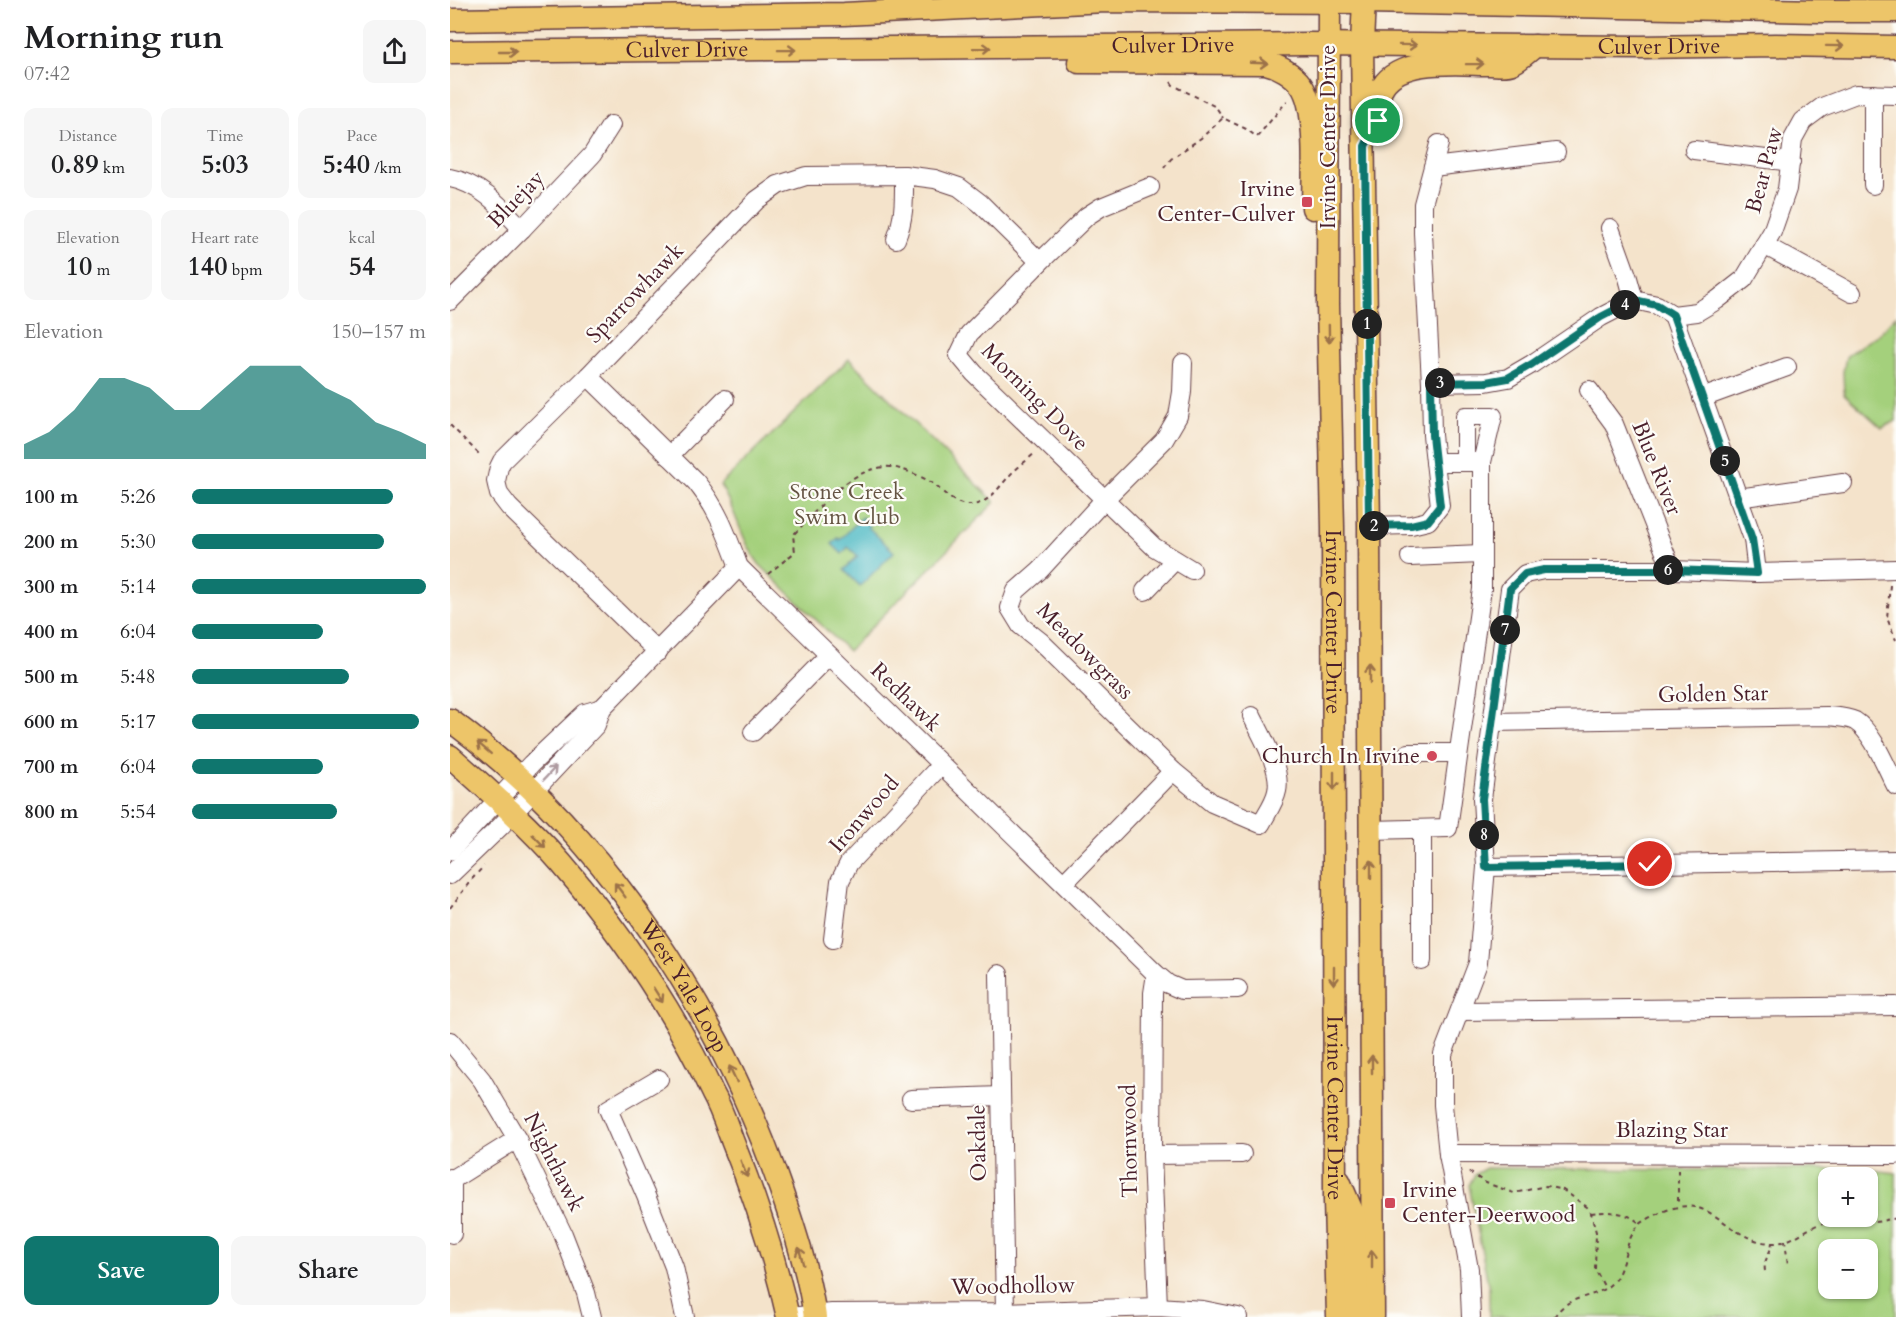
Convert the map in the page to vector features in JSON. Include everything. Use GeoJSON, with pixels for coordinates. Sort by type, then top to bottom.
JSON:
{"type":"FeatureCollection","features":[{"type":"Feature","properties":{"kind":"main road","name":"Culver Drive"},"geometry":{"type":"LineString","coordinates":[[450,20],[844,14],[1107,0],[1364,1],[1896,11]]}},
{"type":"Feature","properties":{"kind":"main road","name":"Irvine Center Drive"},"geometry":{"type":"LineString","coordinates":[[1328,1],[1328,304],[1333,528],[1335,1174],[1338,1317]]}},
{"type":"Feature","properties":{"kind":"main road","name":"Irvine Center Drive"},"geometry":{"type":"LineString","coordinates":[[1364,1],[1362,44],[1369,526],[1373,1317]]}},
{"type":"Feature","properties":{"kind":"main road"},"geometry":{"type":"LineString","coordinates":[[1776,45],[1820,11]]}},
{"type":"Feature","properties":{"kind":"main road","name":"Culver Drive"},"geometry":{"type":"LineString","coordinates":[[450,52],[1329,44],[1641,47],[1896,46]]}},
{"type":"Feature","properties":{"kind":"main road"},"geometry":{"type":"LineString","coordinates":[[1365,146],[1378,121],[1378,98],[1383,87],[1394,75],[1404,69],[1423,65],[1511,64],[1535,46]]}},
{"type":"Feature","properties":{"kind":"main road"},"geometry":{"type":"LineString","coordinates":[[1036,47],[1067,62],[1266,63],[1287,71],[1302,86],[1310,105],[1314,288],[1328,304]]}},
{"type":"Feature","properties":{"kind":"main road","name":"West Yale Loop"},"geometry":{"type":"LineString","coordinates":[[450,720],[525,785],[604,869],[642,919],[708,1021],[754,1119],[774,1170],[791,1220],[815,1315]]}},
{"type":"Feature","properties":{"kind":"main road","name":"West Yale Loop"},"geometry":{"type":"LineString","coordinates":[[450,756],[505,806],[560,862],[599,909],[641,968],[678,1028],[714,1094],[750,1182],[769,1241],[788,1317]]}},
{"type":"Feature","properties":{"kind":"main road"},"geometry":{"type":"LineString","coordinates":[[1335,1174],[1354,1216],[1358,1317]]}},
{"type":"Feature","properties":{"kind":"street","name":"Bear Paw"},"geometry":{"type":"LineString","coordinates":[[1673,315],[1697,312],[1744,279],[1772,232],[1787,189],[1793,139],[1803,121],[1822,107],[1856,94],[1896,95]]}},
{"type":"Feature","properties":{"kind":"street"},"geometry":{"type":"LineString","coordinates":[[1873,94],[1873,185]]}},
{"type":"Feature","properties":{"kind":"street","name":"Bluejay"},"geometry":{"type":"LineString","coordinates":[[450,301],[592,155],[610,125]]}},
{"type":"Feature","properties":{"kind":"street"},"geometry":{"type":"LineString","coordinates":[[1369,526],[1411,525],[1428,521],[1440,506],[1432,424],[1423,204],[1439,144]]}},
{"type":"Feature","properties":{"kind":"street"},"geometry":{"type":"LineString","coordinates":[[1694,150],[1791,162]]}},
{"type":"Feature","properties":{"kind":"street"},"geometry":{"type":"LineString","coordinates":[[1433,167],[1556,152]]}},
{"type":"Feature","properties":{"kind":"street"},"geometry":{"type":"LineString","coordinates":[[896,239],[902,225],[904,209],[904,175]]}},
{"type":"Feature","properties":{"kind":"street","name":"Sparrowhawk"},"geometry":{"type":"LineString","coordinates":[[658,652],[509,507],[500,494],[496,481],[502,461],[588,376],[758,200],[778,185],[806,176],[904,175],[935,178],[959,187],[980,203],[1040,262]]}},
{"type":"Feature","properties":{"kind":"street"},"geometry":{"type":"LineString","coordinates":[[450,178],[461,180],[491,196],[522,229]]}},
{"type":"Feature","properties":{"kind":"street","name":"Morning Dove"},"geometry":{"type":"LineString","coordinates":[[1150,187],[1101,207],[1088,216],[969,334],[959,355],[974,373],[1154,547],[1192,570]]}},
{"type":"Feature","properties":{"kind":"street"},"geometry":{"type":"LineString","coordinates":[[1610,228],[1634,300]]}},
{"type":"Feature","properties":{"kind":"street"},"geometry":{"type":"LineString","coordinates":[[1764,245],[1852,293]]}},
{"type":"Feature","properties":{"kind":"street"},"geometry":{"type":"LineString","coordinates":[[1431,383],[1486,382],[1508,378],[1601,317],[1634,300],[1657,305],[1673,315],[1752,539],[1757,573]]}},
{"type":"Feature","properties":{"kind":"street","name":"Meadowgrass"},"geometry":{"type":"LineString","coordinates":[[1183,363],[1178,416],[1164,440],[1104,500],[1040,570],[1016,591],[1010,608],[1021,626],[1040,641],[1173,771],[1212,803],[1261,824],[1278,790],[1277,777],[1274,764],[1252,716]]}},
{"type":"Feature","properties":{"kind":"street"},"geometry":{"type":"LineString","coordinates":[[1702,398],[1787,367]]}},
{"type":"Feature","properties":{"kind":"street","name":"Redhawk"},"geometry":{"type":"LineString","coordinates":[[588,376],[709,497],[720,518],[739,567],[1156,974],[1168,984],[1182,990],[1238,990]]}},
{"type":"Feature","properties":{"kind":"street","name":"Blue River"},"geometry":{"type":"LineString","coordinates":[[1589,390],[1614,424],[1672,570]]}},
{"type":"Feature","properties":{"kind":"street"},"geometry":{"type":"LineString","coordinates":[[669,456],[725,399]]}},
{"type":"Feature","properties":{"kind":"street"},"geometry":{"type":"LineString","coordinates":[[1371,830],[1448,828],[1482,589],[1481,554],[1474,461],[1435,462]]}},
{"type":"Feature","properties":{"kind":"street"},"geometry":{"type":"LineString","coordinates":[[1738,498],[1843,483]]}},
{"type":"Feature","properties":{"kind":"street"},"geometry":{"type":"LineString","coordinates":[[1410,557],[1481,554]]}},
{"type":"Feature","properties":{"kind":"street"},"geometry":{"type":"LineString","coordinates":[[1145,591],[1175,560]]}},
{"type":"Feature","properties":{"kind":"street"},"geometry":{"type":"LineString","coordinates":[[450,875],[505,806],[525,785],[596,725],[602,708],[739,567]]}},
{"type":"Feature","properties":{"kind":"street"},"geometry":{"type":"LineString","coordinates":[[1471,1317],[1469,1269],[1448,1154],[1443,1105],[1443,1054],[1478,963],[1486,867],[1482,799],[1510,589],[1525,574],[1544,570],[1672,570],[1757,573],[1894,569]]}},
{"type":"Feature","properties":{"kind":"street"},"geometry":{"type":"LineString","coordinates":[[753,732],[829,655]]}},
{"type":"Feature","properties":{"kind":"street","name":"Golden Star"},"geometry":{"type":"LineString","coordinates":[[1493,722],[1827,716],[1845,718],[1857,722],[1870,735],[1896,786]]}},
{"type":"Feature","properties":{"kind":"street"},"geometry":{"type":"LineString","coordinates":[[1408,753],[1457,753]]}},
{"type":"Feature","properties":{"kind":"street","name":"Ironwood"},"geometry":{"type":"LineString","coordinates":[[833,939],[840,881],[849,863],[941,765]]}},
{"type":"Feature","properties":{"kind":"street"},"geometry":{"type":"LineString","coordinates":[[1064,883],[1173,771]]}},
{"type":"Feature","properties":{"kind":"street"},"geometry":{"type":"LineString","coordinates":[[450,851],[505,806]]}},
{"type":"Feature","properties":{"kind":"street"},"geometry":{"type":"LineString","coordinates":[[1422,829],[1422,961]]}},
{"type":"Feature","properties":{"kind":"street"},"geometry":{"type":"LineString","coordinates":[[1486,867],[1896,860]]}},
{"type":"Feature","properties":{"kind":"street","name":"Oakdale"},"geometry":{"type":"LineString","coordinates":[[999,974],[1001,1096],[1017,1313]]}},
{"type":"Feature","properties":{"kind":"street","name":"Thornwood"},"geometry":{"type":"LineString","coordinates":[[1156,974],[1152,1155],[1158,1307]]}},
{"type":"Feature","properties":{"kind":"street"},"geometry":{"type":"LineString","coordinates":[[1460,1011],[1896,1006]]}},
{"type":"Feature","properties":{"kind":"street","name":"Nighthawk"},"geometry":{"type":"LineString","coordinates":[[450,1041],[482,1080],[518,1139],[563,1234],[586,1293],[592,1317]]}},
{"type":"Feature","properties":{"kind":"street"},"geometry":{"type":"LineString","coordinates":[[659,1079],[608,1109],[674,1267],[684,1317]]}},
{"type":"Feature","properties":{"kind":"street"},"geometry":{"type":"LineString","coordinates":[[911,1099],[1001,1096]]}},
{"type":"Feature","properties":{"kind":"street"},"geometry":{"type":"LineString","coordinates":[[452,1234],[450,1180],[518,1139]]}},
{"type":"Feature","properties":{"kind":"street"},"geometry":{"type":"LineString","coordinates":[[1152,1155],[1242,1154]]}},
{"type":"Feature","properties":{"kind":"street","name":"Blazing Star"},"geometry":{"type":"LineString","coordinates":[[1448,1154],[1896,1155]]}},
{"type":"Feature","properties":{"kind":"street","name":"Woodhollow"},"geometry":{"type":"LineString","coordinates":[[788,1317],[1017,1313],[1158,1307],[1203,1310],[1238,1317]]}},
{"type":"Feature","properties":{"kind":"path"},"geometry":{"type":"LineString","coordinates":[[1167,76],[1173,85],[1216,107],[1223,118],[1257,136],[1289,98]]}},
{"type":"Feature","properties":{"kind":"path"},"geometry":{"type":"LineString","coordinates":[[1164,168],[1171,159],[1201,138],[1223,118]]}},
{"type":"Feature","properties":{"kind":"path"},"geometry":{"type":"LineString","coordinates":[[450,425],[480,455]]}},
{"type":"Feature","properties":{"kind":"path"},"geometry":{"type":"LineString","coordinates":[[758,585],[795,552],[793,535],[840,488],[868,471],[885,466],[894,467],[932,484],[953,500],[972,505],[983,501],[995,492],[1012,472],[1047,444]]}},
{"type":"Feature","properties":{"kind":"path"},"geometry":{"type":"LineString","coordinates":[[1894,569],[1887,618],[1896,640]]}},
{"type":"Feature","properties":{"kind":"path"},"geometry":{"type":"LineString","coordinates":[[450,908],[485,865]]}},
{"type":"Feature","properties":{"kind":"path"},"geometry":{"type":"LineString","coordinates":[[1678,1165],[1678,1206]]}},
{"type":"Feature","properties":{"kind":"path"},"geometry":{"type":"LineString","coordinates":[[1469,1172],[1486,1183],[1514,1193],[1546,1186],[1563,1190],[1592,1213],[1628,1215],[1640,1224]]}},
{"type":"Feature","properties":{"kind":"path"},"geometry":{"type":"LineString","coordinates":[[1554,1317],[1570,1301],[1605,1288],[1616,1278],[1629,1239],[1640,1224],[1654,1215],[1678,1206],[1697,1207],[1713,1213],[1738,1233],[1752,1240],[1772,1242],[1796,1237],[1818,1224],[1835,1220],[1877,1222],[1896,1217]]}},
{"type":"Feature","properties":{"kind":"path"},"geometry":{"type":"LineString","coordinates":[[1592,1213],[1596,1232],[1595,1269],[1605,1288]]}},
{"type":"Feature","properties":{"kind":"path"},"geometry":{"type":"LineString","coordinates":[[1785,1240],[1788,1265]]}},
{"type":"Feature","properties":{"kind":"path"},"geometry":{"type":"LineString","coordinates":[[1765,1271],[1765,1258],[1772,1249],[1772,1242]]}},
{"type":"Feature","properties":{"kind":"green space"},"geometry":{"type":"Polygon","coordinates":[[[1896,315],[1896,421],[1882,428],[1844,394],[1843,372],[1846,357],[1879,334],[1896,315]]]}},
{"type":"Feature","properties":{"kind":"green space","name":"Stone Creek Swim Club"},"geometry":{"type":"Polygon","coordinates":[[[849,359],[995,502],[848,651],[759,564],[720,485],[849,359]]]}},
{"type":"Feature","properties":{"kind":"green space"},"geometry":{"type":"Polygon","coordinates":[[[1486,1168],[1818,1169],[1818,1227],[1878,1227],[1878,1171],[1896,1173],[1896,1317],[1489,1317],[1489,1289],[1469,1185],[1475,1174],[1486,1168]]]}},
{"type":"Feature","properties":{"kind":"water"},"geometry":{"type":"Polygon","coordinates":[[[862,517],[870,525],[868,527],[894,552],[860,586],[844,570],[858,556],[848,547],[842,554],[832,544],[838,538],[840,540],[862,517]]]}},
{"type":"Feature","properties":{"kind":"place","name":"Irvine Center-Culver"},"geometry":{"type":"Point","coordinates":[1307,202]}},
{"type":"Feature","properties":{"kind":"place","name":"Church In Irvine"},"geometry":{"type":"Point","coordinates":[1432,756]}},
{"type":"Feature","properties":{"kind":"place","name":"Irvine Center-Deerwood"},"geometry":{"type":"Point","coordinates":[1390,1203]}},
{"type":"Feature","properties":{"kind":"route"},"geometry":{"type":"LineString","coordinates":[[1378,121],[1365,146],[1369,526],[1411,525],[1428,521],[1440,506],[1432,435],[1431,383],[1486,382],[1508,378],[1601,317],[1634,300],[1657,305],[1673,315],[1752,539],[1757,573],[1672,570],[1544,570],[1525,574],[1510,589],[1482,799],[1486,867],[1650,864]]}}]}
